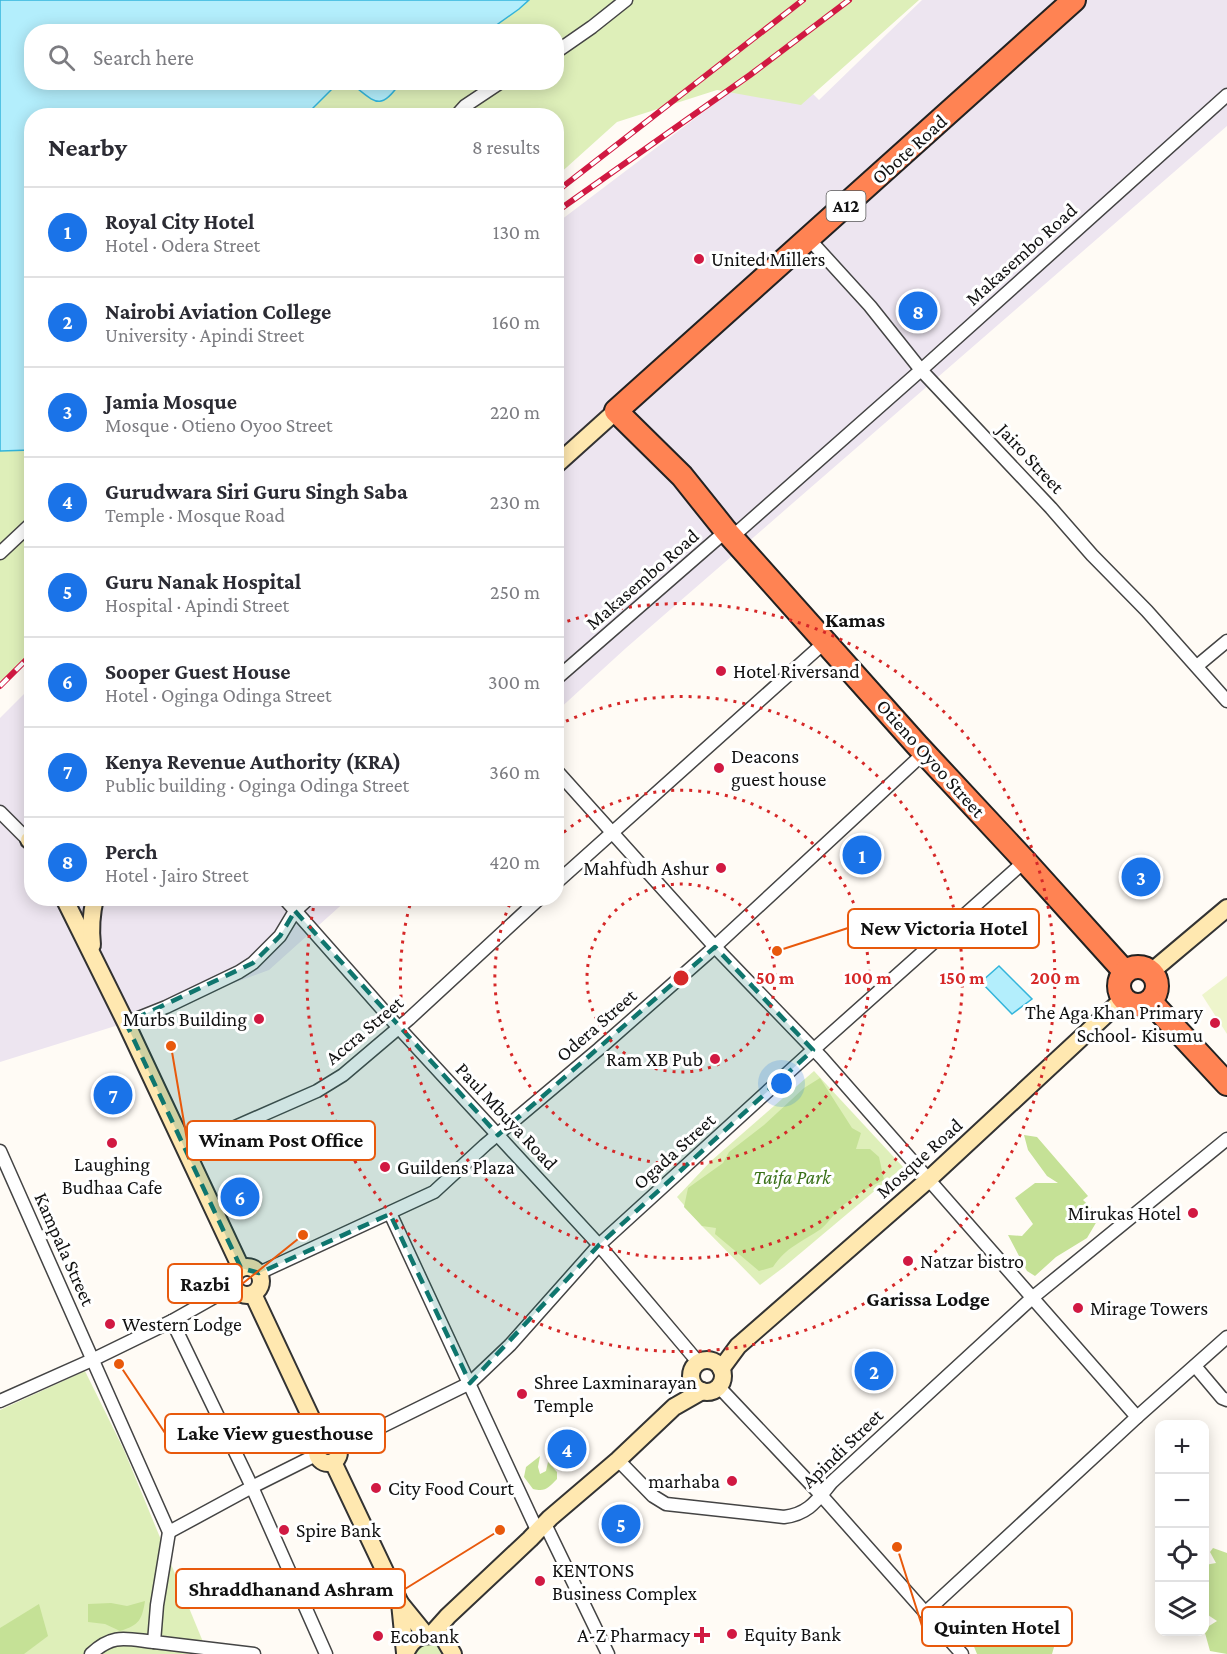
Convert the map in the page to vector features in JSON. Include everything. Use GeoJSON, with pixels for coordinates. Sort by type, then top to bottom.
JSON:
{"type":"FeatureCollection","features":[{"type":"Feature","properties":{"kind":"highway","name":"Obote Road"},"geometry":{"type":"LineString","coordinates":[[616,411],[1074,0]]}},
{"type":"Feature","properties":{"kind":"highway","name":"Otieno Oyoo Street"},"geometry":{"type":"LineString","coordinates":[[616,411],[682,476],[729,534],[924,753],[1125,972]]}},
{"type":"Feature","properties":{"kind":"highway"},"geometry":{"type":"LineString","coordinates":[[1138,967],[1151,972],[1157,984],[1150,1001],[1136,1005],[1124,998],[1119,985],[1125,972],[1138,967]]}},
{"type":"Feature","properties":{"kind":"highway"},"geometry":{"type":"LineString","coordinates":[[1150,1001],[1227,1084]]}},
{"type":"Feature","properties":{"kind":"main road","name":"Obote Road"},"geometry":{"type":"LineString","coordinates":[[564,458],[616,411]]}},
{"type":"Feature","properties":{"kind":"main road"},"geometry":{"type":"LineString","coordinates":[[71,906],[241,1268]]}},
{"type":"Feature","properties":{"kind":"main road"},"geometry":{"type":"LineString","coordinates":[[92,953],[90,926],[93,906]]}},
{"type":"Feature","properties":{"kind":"main road"},"geometry":{"type":"LineString","coordinates":[[1151,972],[1227,908]]}},
{"type":"Feature","properties":{"kind":"main road","name":"Mosque Road"},"geometry":{"type":"LineString","coordinates":[[696,1385],[711,1391],[712,1369],[929,1179],[1124,998]]}},
{"type":"Feature","properties":{"kind":"main road"},"geometry":{"type":"LineString","coordinates":[[249,1267],[259,1273],[260,1287],[253,1293],[242,1294],[234,1286],[234,1277],[241,1268],[249,1267]]}},
{"type":"Feature","properties":{"kind":"main road"},"geometry":{"type":"LineString","coordinates":[[253,1293],[400,1603],[453,1654]]}},
{"type":"Feature","properties":{"kind":"main road"},"geometry":{"type":"LineString","coordinates":[[405,1653],[413,1641],[433,1636],[455,1623],[471,1595],[541,1527],[618,1460],[674,1407],[696,1385],[692,1369],[712,1369]]}},
{"type":"Feature","properties":{"kind":"main road"},"geometry":{"type":"LineString","coordinates":[[400,1603],[405,1653]]}},
{"type":"Feature","properties":{"kind":"street"},"geometry":{"type":"LineString","coordinates":[[564,47],[626,0]]}},
{"type":"Feature","properties":{"kind":"street"},"geometry":{"type":"LineString","coordinates":[[463,108],[489,90]]}},
{"type":"Feature","properties":{"kind":"street","name":"Makasembo Road"},"geometry":{"type":"LineString","coordinates":[[564,672],[921,370],[1227,95]]}},
{"type":"Feature","properties":{"kind":"street","name":"Jairo Street"},"geometry":{"type":"LineString","coordinates":[[809,239],[870,306],[921,370],[1227,701]]}},
{"type":"Feature","properties":{"kind":"street"},"geometry":{"type":"LineString","coordinates":[[0,553],[24,530]]}},
{"type":"Feature","properties":{"kind":"street"},"geometry":{"type":"LineString","coordinates":[[1197,666],[1227,641]]}},
{"type":"Feature","properties":{"kind":"street"},"geometry":{"type":"LineString","coordinates":[[564,876],[825,642]]}},
{"type":"Feature","properties":{"kind":"street","name":"Odera Street"},"geometry":{"type":"LineString","coordinates":[[259,1273],[434,1192],[715,946],[924,753]]}},
{"type":"Feature","properties":{"kind":"street"},"geometry":{"type":"LineString","coordinates":[[564,779],[929,1179],[1137,1417]]}},
{"type":"Feature","properties":{"kind":"street"},"geometry":{"type":"LineString","coordinates":[[0,813],[24,835]]}},
{"type":"Feature","properties":{"kind":"street","name":"Ogada Street"},"geometry":{"type":"LineString","coordinates":[[169,1532],[252,1487],[470,1383],[510,1345],[599,1245],[1025,861]]}},
{"type":"Feature","properties":{"kind":"street","name":"Paul Mbuya Road"},"geometry":{"type":"LineString","coordinates":[[291,906],[399,1028],[712,1369],[962,1654]]}},
{"type":"Feature","properties":{"kind":"street"},"geometry":{"type":"LineString","coordinates":[[126,1023],[166,1007],[253,963],[280,936],[300,906]]}},
{"type":"Feature","properties":{"kind":"street","name":"Accra Street"},"geometry":{"type":"LineString","coordinates":[[185,1149],[317,1091],[342,1075],[399,1028],[531,906]]}},
{"type":"Feature","properties":{"kind":"street","name":"Apindi Street"},"geometry":{"type":"LineString","coordinates":[[618,1460],[653,1496],[666,1504],[784,1517],[798,1515],[1032,1299],[1227,1139]]}},
{"type":"Feature","properties":{"kind":"street","name":"Kampala Street"},"geometry":{"type":"LineString","coordinates":[[0,1151],[169,1532]]}},
{"type":"Feature","properties":{"kind":"street"},"geometry":{"type":"LineString","coordinates":[[390,1213],[541,1527],[608,1654]]}},
{"type":"Feature","properties":{"kind":"street"},"geometry":{"type":"LineString","coordinates":[[0,1401],[172,1321],[234,1286]]}},
{"type":"Feature","properties":{"kind":"street"},"geometry":{"type":"LineString","coordinates":[[172,1321],[252,1487],[326,1654]]}},
{"type":"Feature","properties":{"kind":"street"},"geometry":{"type":"LineString","coordinates":[[926,1612],[1227,1337]]}},
{"type":"Feature","properties":{"kind":"street"},"geometry":{"type":"LineString","coordinates":[[1195,1366],[1222,1398],[1227,1400]]}},
{"type":"Feature","properties":{"kind":"street"},"geometry":{"type":"LineString","coordinates":[[154,1641],[157,1605],[169,1532]]}},
{"type":"Feature","properties":{"kind":"street"},"geometry":{"type":"LineString","coordinates":[[92,1654],[109,1641],[121,1638],[254,1654]]}},
{"type":"Feature","properties":{"kind":"highlighted area"},"geometry":{"type":"Polygon","coordinates":[[[295,911],[498,1135],[715,947],[813,1050],[599,1245],[470,1383],[390,1214],[259,1273],[241,1268],[126,1023],[253,963],[280,936],[295,911]]]}},
{"type":"Feature","properties":{"kind":"shaded area"},"geometry":{"type":"Polygon","coordinates":[[[922,0],[1227,0],[1227,126],[626,648],[564,705],[564,218],[776,57],[819,100],[922,0]]]}},
{"type":"Feature","properties":{"kind":"shaded area"},"geometry":{"type":"Polygon","coordinates":[[[24,694],[24,906],[340,906],[269,970],[125,1023],[0,1062],[0,718],[24,694]]]}},
{"type":"Feature","properties":{"kind":"green space"},"geometry":{"type":"Polygon","coordinates":[[[529,0],[919,0],[801,105],[717,90],[617,122],[564,170],[564,108],[314,108],[331,90],[359,90],[374,101],[382,102],[393,90],[564,90],[564,24],[498,24],[529,0]]]}},
{"type":"Feature","properties":{"kind":"green space"},"geometry":{"type":"Polygon","coordinates":[[[24,450],[24,661],[0,686],[0,451],[24,450]]]}},
{"type":"Feature","properties":{"kind":"green space"},"geometry":{"type":"Polygon","coordinates":[[[1227,976],[1227,1034],[1202,995],[1227,976]]]}},
{"type":"Feature","properties":{"kind":"green space","name":"Taifa Park"},"geometry":{"type":"Polygon","coordinates":[[[814,1071],[903,1167],[760,1285],[677,1197],[711,1161],[814,1071]]]}},
{"type":"Feature","properties":{"kind":"green space","name":"Taifa Park"},"geometry":{"type":"Polygon","coordinates":[[[820,1078],[852,1128],[861,1133],[856,1149],[870,1149],[879,1157],[884,1180],[845,1204],[821,1229],[789,1250],[773,1267],[759,1271],[715,1234],[716,1228],[702,1226],[684,1207],[688,1188],[723,1163],[729,1152],[764,1125],[804,1088],[820,1078]]]}},
{"type":"Feature","properties":{"kind":"green space"},"geometry":{"type":"Polygon","coordinates":[[[1024,1135],[1037,1137],[1088,1196],[1083,1200],[1100,1216],[1087,1238],[1056,1257],[1035,1276],[1027,1271],[1008,1235],[1022,1236],[1033,1224],[1015,1198],[1035,1183],[1058,1183],[1047,1176],[1028,1150],[1024,1135]]]}},
{"type":"Feature","properties":{"kind":"green space"},"geometry":{"type":"Polygon","coordinates":[[[85,1371],[124,1450],[208,1654],[0,1654],[0,1410],[85,1371]]]}},
{"type":"Feature","properties":{"kind":"green space"},"geometry":{"type":"Polygon","coordinates":[[[540,1456],[538,1467],[540,1474],[546,1471],[548,1462],[557,1472],[557,1479],[544,1490],[533,1489],[524,1477],[526,1467],[540,1456]]]}},
{"type":"Feature","properties":{"kind":"green space"},"geometry":{"type":"Polygon","coordinates":[[[1213,1548],[1227,1553],[1227,1654],[1210,1651],[1206,1636],[1209,1636],[1209,1626],[1217,1621],[1209,1616],[1209,1564],[1216,1563],[1210,1552],[1213,1548]]]}},
{"type":"Feature","properties":{"kind":"green space"},"geometry":{"type":"Polygon","coordinates":[[[145,1601],[138,1621],[126,1629],[120,1631],[105,1624],[88,1622],[88,1604],[111,1603],[127,1606],[145,1601]]]}},
{"type":"Feature","properties":{"kind":"green space"},"geometry":{"type":"Polygon","coordinates":[[[39,1604],[48,1636],[24,1654],[0,1654],[0,1628],[39,1604]]]}},
{"type":"Feature","properties":{"kind":"green space"},"geometry":{"type":"Polygon","coordinates":[[[961,1615],[987,1615],[1002,1632],[1019,1630],[1041,1637],[1058,1633],[1052,1654],[977,1654],[961,1615]]]}},
{"type":"Feature","properties":{"kind":"green space"},"geometry":{"type":"Polygon","coordinates":[[[437,1638],[449,1654],[408,1654],[412,1648],[437,1638]]]}},
{"type":"Feature","properties":{"kind":"water"},"geometry":{"type":"Polygon","coordinates":[[[0,0],[529,0],[498,24],[24,24],[24,90],[331,90],[313,108],[24,108],[24,450],[0,451],[0,0]]]}},
{"type":"Feature","properties":{"kind":"water"},"geometry":{"type":"Polygon","coordinates":[[[359,90],[395,90],[381,101],[371,99],[359,90]]]}},
{"type":"Feature","properties":{"kind":"water"},"geometry":{"type":"Polygon","coordinates":[[[999,966],[1032,999],[1012,1014],[981,982],[999,966]]]}},
{"type":"Feature","properties":{"kind":"railway"},"geometry":{"type":"LineString","coordinates":[[564,186],[803,0]]}},
{"type":"Feature","properties":{"kind":"railway"},"geometry":{"type":"LineString","coordinates":[[564,206],[750,75],[849,0]]}},
{"type":"Feature","properties":{"kind":"railway"},"geometry":{"type":"LineString","coordinates":[[0,686],[24,662]]}},
{"type":"Feature","properties":{"kind":"place","name":"United Millers"},"geometry":{"type":"Point","coordinates":[699,259]}},
{"type":"Feature","properties":{"kind":"place","name":"Perch"},"geometry":{"type":"Point","coordinates":[918,311]}},
{"type":"Feature","properties":{"kind":"place","name":"Hotel Riversand"},"geometry":{"type":"Point","coordinates":[721,671]}},
{"type":"Feature","properties":{"kind":"place","name":"Deacons guest house"},"geometry":{"type":"Point","coordinates":[719,768]}},
{"type":"Feature","properties":{"kind":"place","name":"Royal City Hotel"},"geometry":{"type":"Point","coordinates":[862,855]}},
{"type":"Feature","properties":{"kind":"place","name":"Mahfudh Ashur"},"geometry":{"type":"Point","coordinates":[721,868]}},
{"type":"Feature","properties":{"kind":"place","name":"Jamia Mosque"},"geometry":{"type":"Point","coordinates":[1141,877]}},
{"type":"Feature","properties":{"kind":"place","name":"New Victoria Hotel"},"geometry":{"type":"Point","coordinates":[777,951]}},
{"type":"Feature","properties":{"kind":"place","name":"Murbs Building"},"geometry":{"type":"Point","coordinates":[259,1019]}},
{"type":"Feature","properties":{"kind":"place","name":"The Aga Khan Primary School- Kisumu"},"geometry":{"type":"Point","coordinates":[1215,1023]}},
{"type":"Feature","properties":{"kind":"place","name":"Winam Post Office"},"geometry":{"type":"Point","coordinates":[171,1046]}},
{"type":"Feature","properties":{"kind":"place","name":"Ram XB Pub"},"geometry":{"type":"Point","coordinates":[715,1059]}},
{"type":"Feature","properties":{"kind":"place","name":"Kenya Revenue Authority (KRA)"},"geometry":{"type":"Point","coordinates":[113,1095]}},
{"type":"Feature","properties":{"kind":"place","name":"Laughing Budhaa Cafe"},"geometry":{"type":"Point","coordinates":[112,1143]}},
{"type":"Feature","properties":{"kind":"place","name":"Guildens Plaza"},"geometry":{"type":"Point","coordinates":[385,1167]}},
{"type":"Feature","properties":{"kind":"place","name":"Sooper Guest House"},"geometry":{"type":"Point","coordinates":[240,1197]}},
{"type":"Feature","properties":{"kind":"place","name":"Mirukas Hotel"},"geometry":{"type":"Point","coordinates":[1193,1213]}},
{"type":"Feature","properties":{"kind":"place","name":"Razbi"},"geometry":{"type":"Point","coordinates":[303,1235]}},
{"type":"Feature","properties":{"kind":"place","name":"Natzar bistro"},"geometry":{"type":"Point","coordinates":[908,1261]}},
{"type":"Feature","properties":{"kind":"place","name":"Mirage Towers"},"geometry":{"type":"Point","coordinates":[1078,1308]}},
{"type":"Feature","properties":{"kind":"place","name":"Western Lodge"},"geometry":{"type":"Point","coordinates":[110,1324]}},
{"type":"Feature","properties":{"kind":"place","name":"Lake View guesthouse"},"geometry":{"type":"Point","coordinates":[119,1364]}},
{"type":"Feature","properties":{"kind":"place","name":"Nairobi Aviation College"},"geometry":{"type":"Point","coordinates":[874,1371]}},
{"type":"Feature","properties":{"kind":"place","name":"Shree Laxminarayan Temple"},"geometry":{"type":"Point","coordinates":[522,1394]}},
{"type":"Feature","properties":{"kind":"place","name":"Gurudwara Siri Guru Singh Saba"},"geometry":{"type":"Point","coordinates":[567,1449]}},
{"type":"Feature","properties":{"kind":"place","name":"marhaba"},"geometry":{"type":"Point","coordinates":[732,1481]}},
{"type":"Feature","properties":{"kind":"place","name":"City Food Court"},"geometry":{"type":"Point","coordinates":[376,1488]}},
{"type":"Feature","properties":{"kind":"place","name":"Guru Nanak Hospital"},"geometry":{"type":"Point","coordinates":[621,1524]}},
{"type":"Feature","properties":{"kind":"place","name":"Spire Bank"},"geometry":{"type":"Point","coordinates":[284,1530]}},
{"type":"Feature","properties":{"kind":"place","name":"Shraddhanand Ashram"},"geometry":{"type":"Point","coordinates":[500,1530]}},
{"type":"Feature","properties":{"kind":"place","name":"Quinten Hotel"},"geometry":{"type":"Point","coordinates":[897,1547]}},
{"type":"Feature","properties":{"kind":"place","name":"KENTONS Business Complex"},"geometry":{"type":"Point","coordinates":[540,1581]}},
{"type":"Feature","properties":{"kind":"place","name":"Equity Bank"},"geometry":{"type":"Point","coordinates":[732,1634]}},
{"type":"Feature","properties":{"kind":"place","name":"A-Z Pharmacy"},"geometry":{"type":"Point","coordinates":[702,1635]}},
{"type":"Feature","properties":{"kind":"place","name":"Ecobank"},"geometry":{"type":"Point","coordinates":[378,1636]}},
{"type":"Feature","properties":{"kind":"district","name":"Kamas"},"geometry":{"type":"Point","coordinates":[855,620]}},
{"type":"Feature","properties":{"kind":"district","name":"Garissa Lodge"},"geometry":{"type":"Point","coordinates":[928,1299]}}]}
